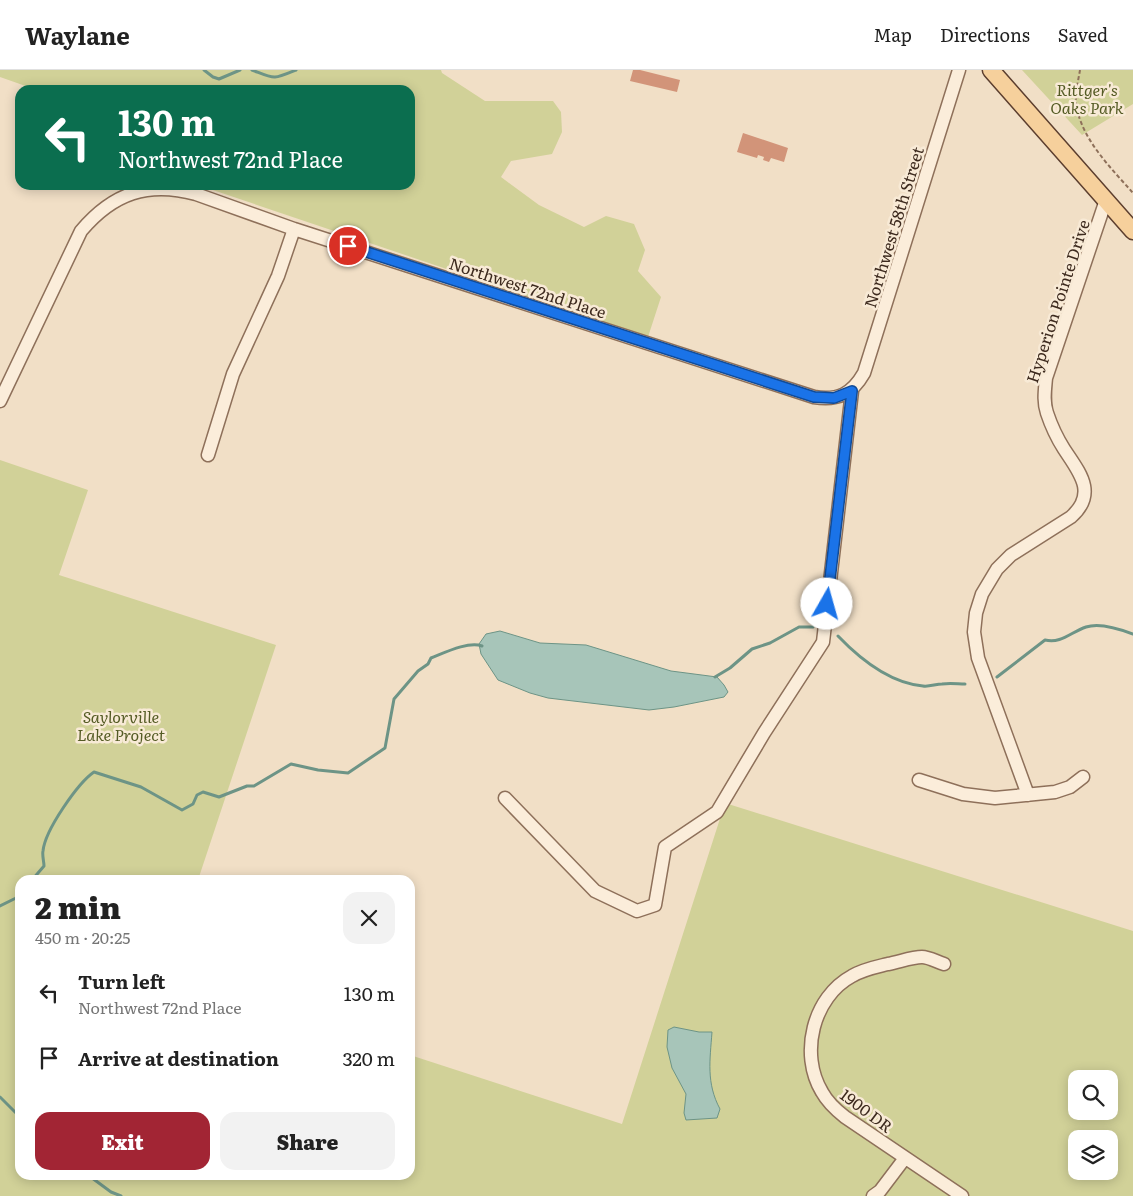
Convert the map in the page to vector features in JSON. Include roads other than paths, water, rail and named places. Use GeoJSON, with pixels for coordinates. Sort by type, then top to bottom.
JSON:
{"type":"FeatureCollection","features":[{"type":"Feature","properties":{"kind":"main road"},"geometry":{"type":"LineString","coordinates":[[991,70],[1133,231]]}},
{"type":"Feature","properties":{"kind":"street","name":"Northwest 58th Street"},"geometry":{"type":"LineString","coordinates":[[852,391],[864,373],[959,70]]}},
{"type":"Feature","properties":{"kind":"street","name":"Northwest 72nd Place"},"geometry":{"type":"LineString","coordinates":[[0,401],[81,232],[94,216],[115,200],[146,190]]}},
{"type":"Feature","properties":{"kind":"street","name":"Northwest 72nd Place"},"geometry":{"type":"LineString","coordinates":[[180,190],[294,229],[814,397],[834,398],[852,391]]}},
{"type":"Feature","properties":{"kind":"street","name":"Hyperion Pointe Drive"},"geometry":{"type":"LineString","coordinates":[[1028,795],[978,658],[974,632],[976,613],[982,594],[997,569],[1012,555],[1071,517],[1083,500],[1085,486],[1082,476],[1054,431],[1047,413],[1044,397],[1046,378],[1106,200]]}},
{"type":"Feature","properties":{"kind":"street"},"geometry":{"type":"LineString","coordinates":[[208,455],[233,374],[278,276],[294,229]]}},
{"type":"Feature","properties":{"kind":"street"},"geometry":{"type":"LineString","coordinates":[[506,798],[595,891],[637,911],[655,905],[665,847],[717,812],[764,733],[823,642],[852,391]]}},
{"type":"Feature","properties":{"kind":"street"},"geometry":{"type":"LineString","coordinates":[[919,780],[963,794],[984,798],[1055,792],[1070,787],[1083,777]]}},
{"type":"Feature","properties":{"kind":"street","name":"1900 DR"},"geometry":{"type":"LineString","coordinates":[[944,964],[922,957],[867,969],[839,984],[818,1012],[813,1026],[811,1041],[812,1060],[816,1080],[831,1105],[845,1117],[962,1196]]}},
{"type":"Feature","properties":{"kind":"street"},"geometry":{"type":"LineString","coordinates":[[873,1196],[880,1191],[905,1158]]}},
{"type":"Feature","properties":{"kind":"waterway"},"geometry":{"type":"LineString","coordinates":[[204,70],[219,79],[240,70]]}},
{"type":"Feature","properties":{"kind":"waterway"},"geometry":{"type":"LineString","coordinates":[[252,70],[274,77],[296,70]]}},
{"type":"Feature","properties":{"kind":"waterway"},"geometry":{"type":"LineString","coordinates":[[997,677],[1045,640],[1061,639],[1086,627],[1104,626],[1133,634]]}},
{"type":"Feature","properties":{"kind":"waterway"},"geometry":{"type":"LineString","coordinates":[[715,677],[730,668],[752,649],[770,643],[799,627],[813,627]]}},
{"type":"Feature","properties":{"kind":"waterway"},"geometry":{"type":"LineString","coordinates":[[838,636],[866,661],[887,675],[899,680],[925,686],[965,684]]}},
{"type":"Feature","properties":{"kind":"waterway"},"geometry":{"type":"LineString","coordinates":[[36,875],[44,866],[43,853],[45,842],[56,820],[71,796],[94,772],[141,787],[182,810],[193,804],[197,795],[203,792],[219,797],[247,786],[254,786],[291,764],[318,770],[348,773],[385,748],[394,699],[418,671],[428,664],[431,658],[463,646],[482,646]]}},
{"type":"Feature","properties":{"kind":"waterway"},"geometry":{"type":"LineString","coordinates":[[0,906],[15,898]]}},
{"type":"Feature","properties":{"kind":"waterway"},"geometry":{"type":"LineString","coordinates":[[0,1097],[15,1112]]}},
{"type":"Feature","properties":{"kind":"waterway"},"geometry":{"type":"LineString","coordinates":[[95,1180],[111,1192],[121,1196]]}},
{"type":"Feature","properties":{"kind":"park label","name":"Rittger's Oaks Park"},"geometry":{"type":"Point","coordinates":[1087,98]}},
{"type":"Feature","properties":{"kind":"park label","name":"Saylorville Lake Project"},"geometry":{"type":"Point","coordinates":[121,725]}}]}
